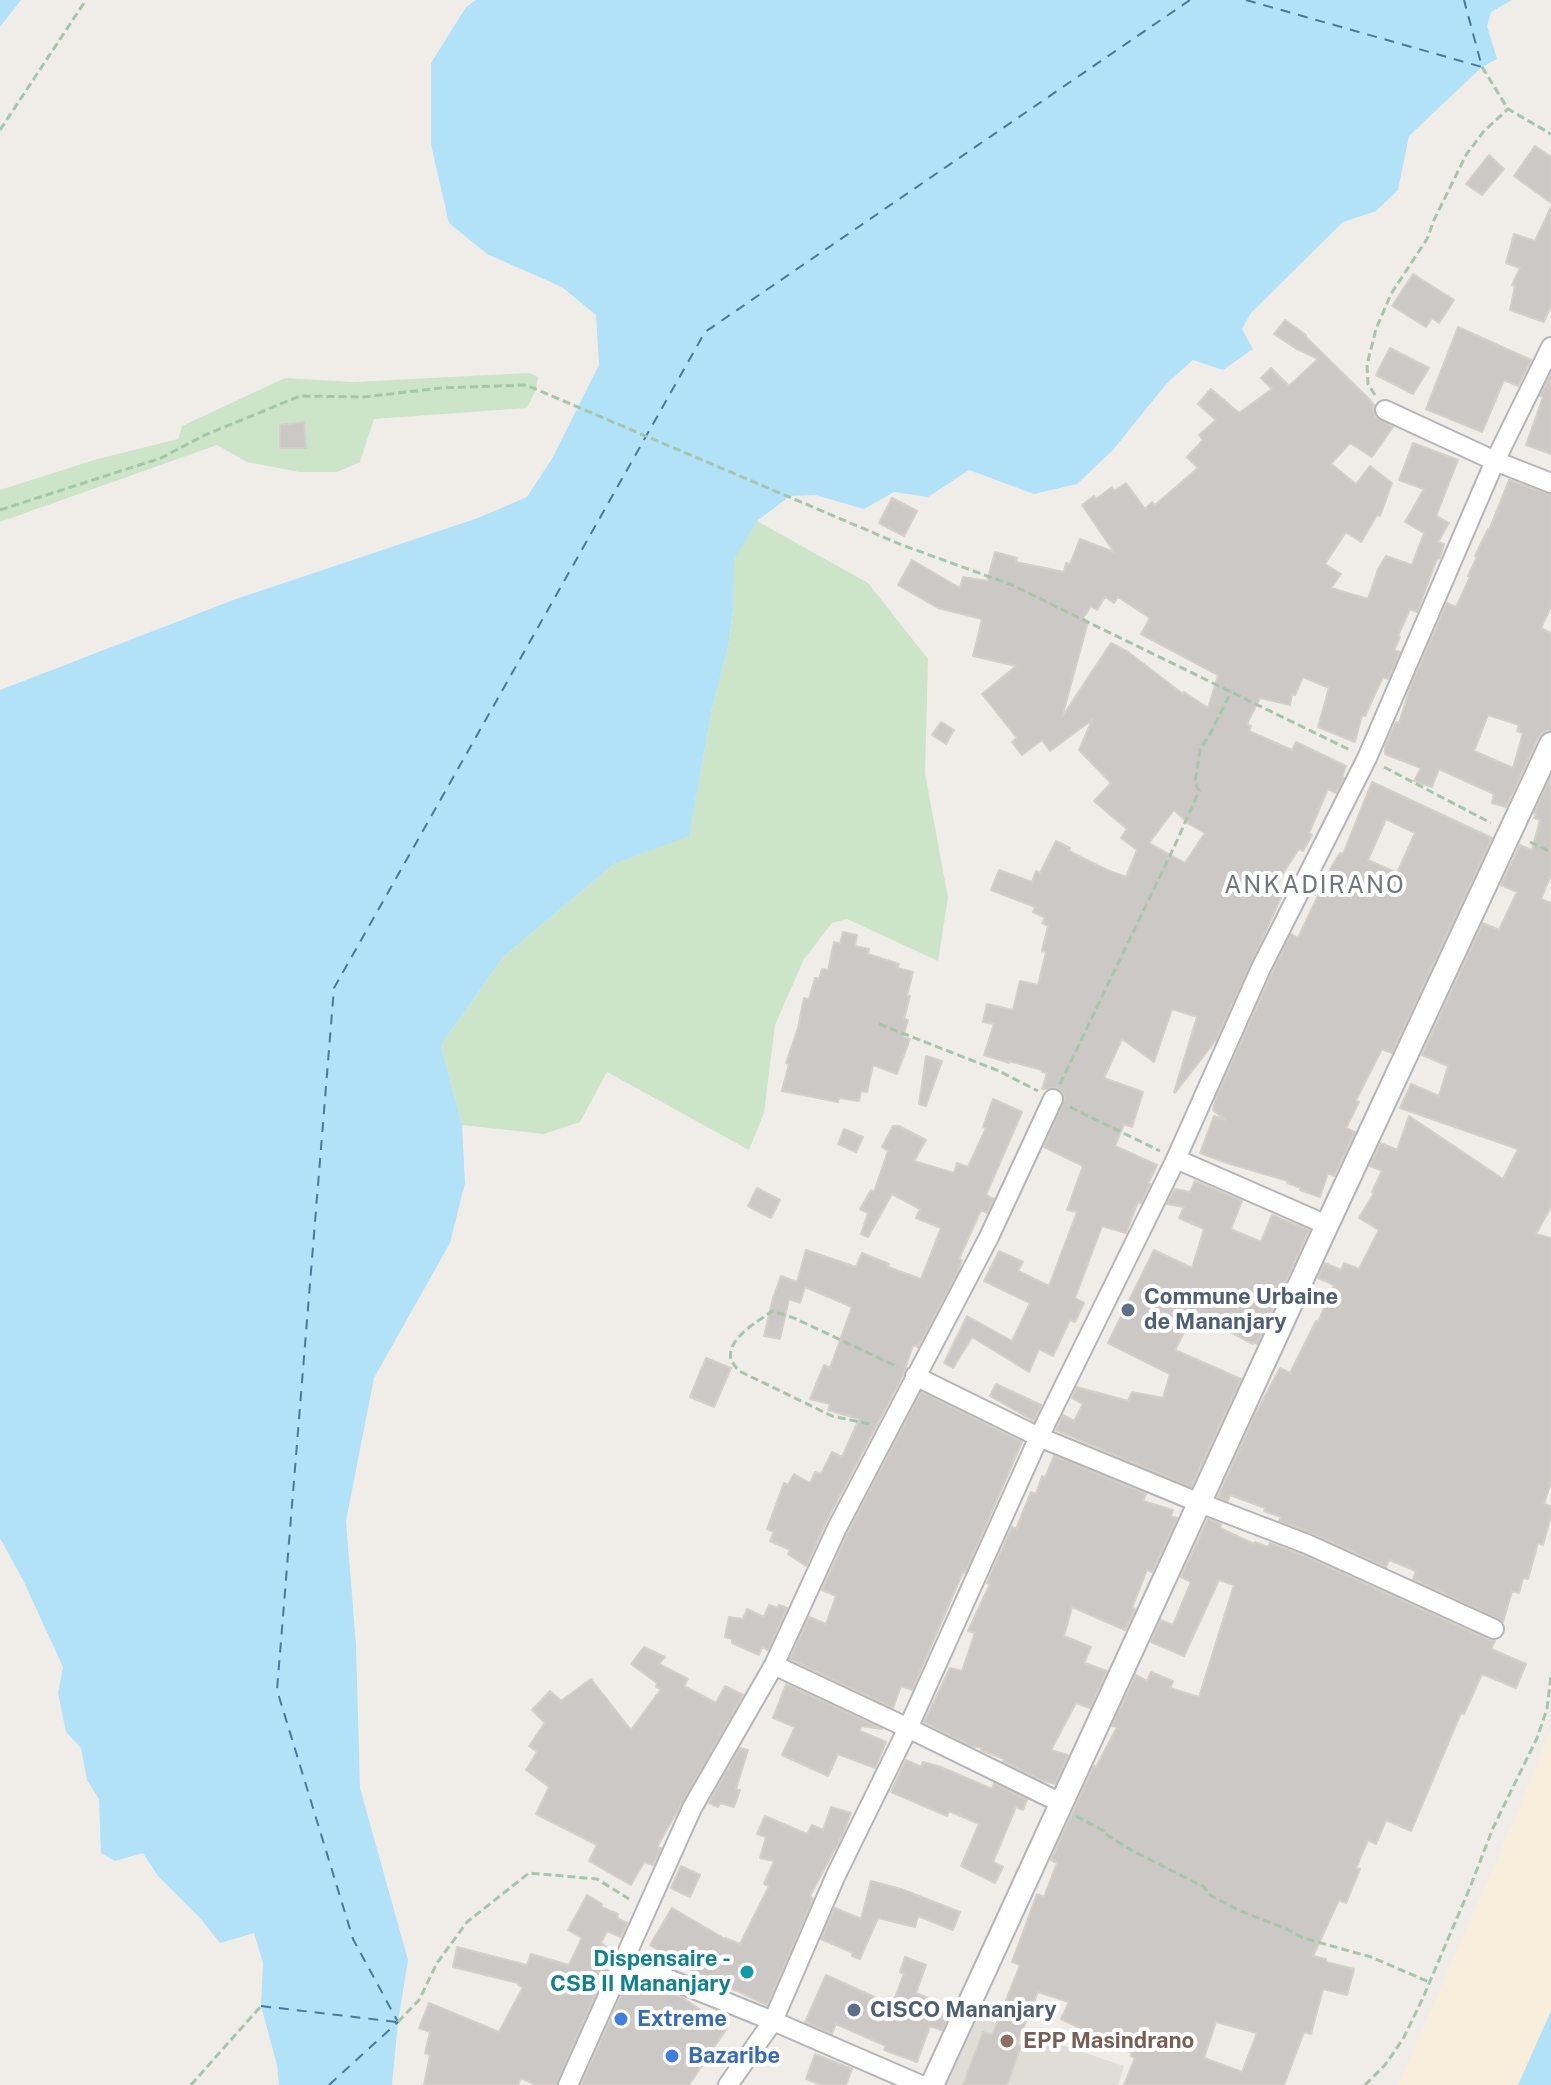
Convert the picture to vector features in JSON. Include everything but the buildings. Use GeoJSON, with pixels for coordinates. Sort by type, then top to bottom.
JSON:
{"type":"FeatureCollection","features":[{"type":"Feature","properties":{"kind":"street"},"geometry":{"type":"LineString","coordinates":[[728,2085],[773,2021],[836,1875],[908,1728],[1039,1437],[1176,1159],[1261,968],[1367,758],[1495,461],[1551,347]]}},
{"type":"Feature","properties":{"kind":"street"},"geometry":{"type":"LineString","coordinates":[[1385,410],[1495,461],[1551,483]]}},
{"type":"Feature","properties":{"kind":"street"},"geometry":{"type":"LineString","coordinates":[[932,2085],[1551,744]]}},
{"type":"Feature","properties":{"kind":"street"},"geometry":{"type":"LineString","coordinates":[[568,2085],[692,1808],[774,1665],[837,1528],[989,1237],[1053,1099]]}},
{"type":"Feature","properties":{"kind":"street"},"geometry":{"type":"LineString","coordinates":[[1176,1159],[1327,1225]]}},
{"type":"Feature","properties":{"kind":"street"},"geometry":{"type":"LineString","coordinates":[[915,1376],[1039,1437],[1307,1544],[1494,1629]]}},
{"type":"Feature","properties":{"kind":"street"},"geometry":{"type":"LineString","coordinates":[[774,1665],[1061,1803]]}},
{"type":"Feature","properties":{"kind":"street"},"geometry":{"type":"LineString","coordinates":[[624,1961],[921,2085]]}},
{"type":"Feature","properties":{"kind":"path"},"geometry":{"type":"LineString","coordinates":[[0,130],[86,0]]}},
{"type":"Feature","properties":{"kind":"path"},"geometry":{"type":"LineString","coordinates":[[1482,67],[1508,109],[1551,134]]}},
{"type":"Feature","properties":{"kind":"path"},"geometry":{"type":"LineString","coordinates":[[1385,410],[1368,384],[1367,365],[1376,329],[1391,294],[1427,239],[1466,155],[1484,131],[1508,109]]}},
{"type":"Feature","properties":{"kind":"path"},"geometry":{"type":"LineString","coordinates":[[0,510],[161,458],[205,435],[300,396],[364,397],[465,386],[526,385],[902,545],[1012,585],[1367,758],[1551,852]]}},
{"type":"Feature","properties":{"kind":"path"},"geometry":{"type":"LineString","coordinates":[[1053,1099],[1199,791],[1195,783],[1200,749],[1231,692]]}},
{"type":"Feature","properties":{"kind":"path"},"geometry":{"type":"LineString","coordinates":[[879,1024],[999,1071],[1176,1159]]}},
{"type":"Feature","properties":{"kind":"path"},"geometry":{"type":"LineString","coordinates":[[889,1428],[832,1416],[739,1371],[731,1359],[733,1346],[741,1335],[772,1311],[794,1318],[915,1376]]}},
{"type":"Feature","properties":{"kind":"path"},"geometry":{"type":"LineString","coordinates":[[1365,2085],[1385,2065],[1403,2039],[1429,1982],[1493,1828],[1537,1738],[1547,1709],[1551,1675]]}},
{"type":"Feature","properties":{"kind":"path"},"geometry":{"type":"LineString","coordinates":[[1061,1803],[1076,1816],[1131,1850],[1204,1887],[1210,1895],[1238,1910],[1303,1938],[1371,1957],[1429,1982]]}},
{"type":"Feature","properties":{"kind":"path"},"geometry":{"type":"LineString","coordinates":[[398,2022],[419,2000],[437,1963],[467,1922],[529,1873],[597,1879],[647,1908]]}},
{"type":"Feature","properties":{"kind":"path"},"geometry":{"type":"LineString","coordinates":[[191,2085],[261,2006]]}},
{"type":"Feature","properties":{"kind":"shaded area","name":"EPP Masindrano"},"geometry":{"type":"Polygon","coordinates":[[[976,2016],[1124,2066],[1118,2085],[945,2085],[976,2016]]]}},
{"type":"Feature","properties":{"kind":"green space"},"geometry":{"type":"Polygon","coordinates":[[[529,373],[538,377],[536,390],[527,408],[374,419],[360,462],[337,472],[299,472],[247,462],[217,445],[0,522],[0,490],[94,460],[178,439],[182,426],[285,378],[353,382],[529,373]]]}},
{"type":"Feature","properties":{"kind":"green space"},"geometry":{"type":"Polygon","coordinates":[[[757,521],[868,583],[928,659],[925,773],[948,898],[938,961],[847,919],[832,923],[804,959],[775,1025],[764,1113],[749,1150],[607,1072],[580,1122],[544,1134],[462,1125],[441,1045],[503,957],[614,864],[689,835],[712,709],[728,647],[733,611],[733,559],[757,521]]]}},
{"type":"Feature","properties":{"kind":"sand"},"geometry":{"type":"Polygon","coordinates":[[[1551,1729],[1551,2085],[1398,2085],[1512,1825],[1551,1729]]]}},
{"type":"Feature","properties":{"kind":"water"},"geometry":{"type":"Polygon","coordinates":[[[0,0],[21,0],[0,27],[0,0]]]}},
{"type":"Feature","properties":{"kind":"water"},"geometry":{"type":"Polygon","coordinates":[[[476,0],[1512,0],[1491,12],[1487,26],[1497,59],[1482,67],[1409,136],[1398,190],[1376,211],[1343,222],[1251,313],[1242,329],[1253,349],[1223,370],[1193,360],[1167,383],[1113,450],[1077,484],[1034,494],[969,470],[928,497],[894,492],[864,509],[815,495],[790,496],[757,521],[734,559],[733,611],[728,647],[712,709],[689,836],[614,864],[503,957],[441,1045],[462,1125],[465,1183],[450,1243],[374,1378],[346,1521],[356,1645],[360,1788],[408,1960],[392,2085],[279,2085],[277,2065],[261,2006],[263,1963],[254,1933],[220,1943],[158,1876],[143,1853],[115,1861],[101,1853],[99,1799],[87,1780],[81,1748],[66,1732],[58,1693],[63,1667],[0,1538],[0,690],[236,599],[478,518],[527,497],[553,457],[599,365],[596,315],[562,287],[487,254],[449,223],[431,145],[431,63],[466,7],[476,0]]]}},
{"type":"Feature","properties":{"kind":"water"},"geometry":{"type":"Polygon","coordinates":[[[1551,2011],[1551,2085],[1518,2085],[1551,2011]]]}},
{"type":"Feature","properties":{"kind":"ferry route"},"geometry":{"type":"LineString","coordinates":[[329,2085],[398,2022],[353,1939],[277,1690],[334,988],[705,332],[1190,0]]}},
{"type":"Feature","properties":{"kind":"ferry route"},"geometry":{"type":"LineString","coordinates":[[1246,0],[1482,67],[1464,0]]}},
{"type":"Feature","properties":{"kind":"ferry route"},"geometry":{"type":"LineString","coordinates":[[261,2006],[397,2022]]}},
{"type":"Feature","properties":{"kind":"place","name":"Commune Urbaine de Mananjary"},"geometry":{"type":"Point","coordinates":[1128,1310]}},
{"type":"Feature","properties":{"kind":"place","name":"Dispensaire - CSB II Mananjary"},"geometry":{"type":"Point","coordinates":[747,1972]}},
{"type":"Feature","properties":{"kind":"place","name":"CISCO Mananjary"},"geometry":{"type":"Point","coordinates":[854,2010]}},
{"type":"Feature","properties":{"kind":"place","name":"Extreme"},"geometry":{"type":"Point","coordinates":[621,2019]}},
{"type":"Feature","properties":{"kind":"place","name":"EPP Masindrano"},"geometry":{"type":"Point","coordinates":[1007,2041]}},
{"type":"Feature","properties":{"kind":"place","name":"Bazaribe"},"geometry":{"type":"Point","coordinates":[672,2056]}},
{"type":"Feature","properties":{"kind":"district","name":"ANKADIRANO"},"geometry":{"type":"Point","coordinates":[1315,886]}}]}
